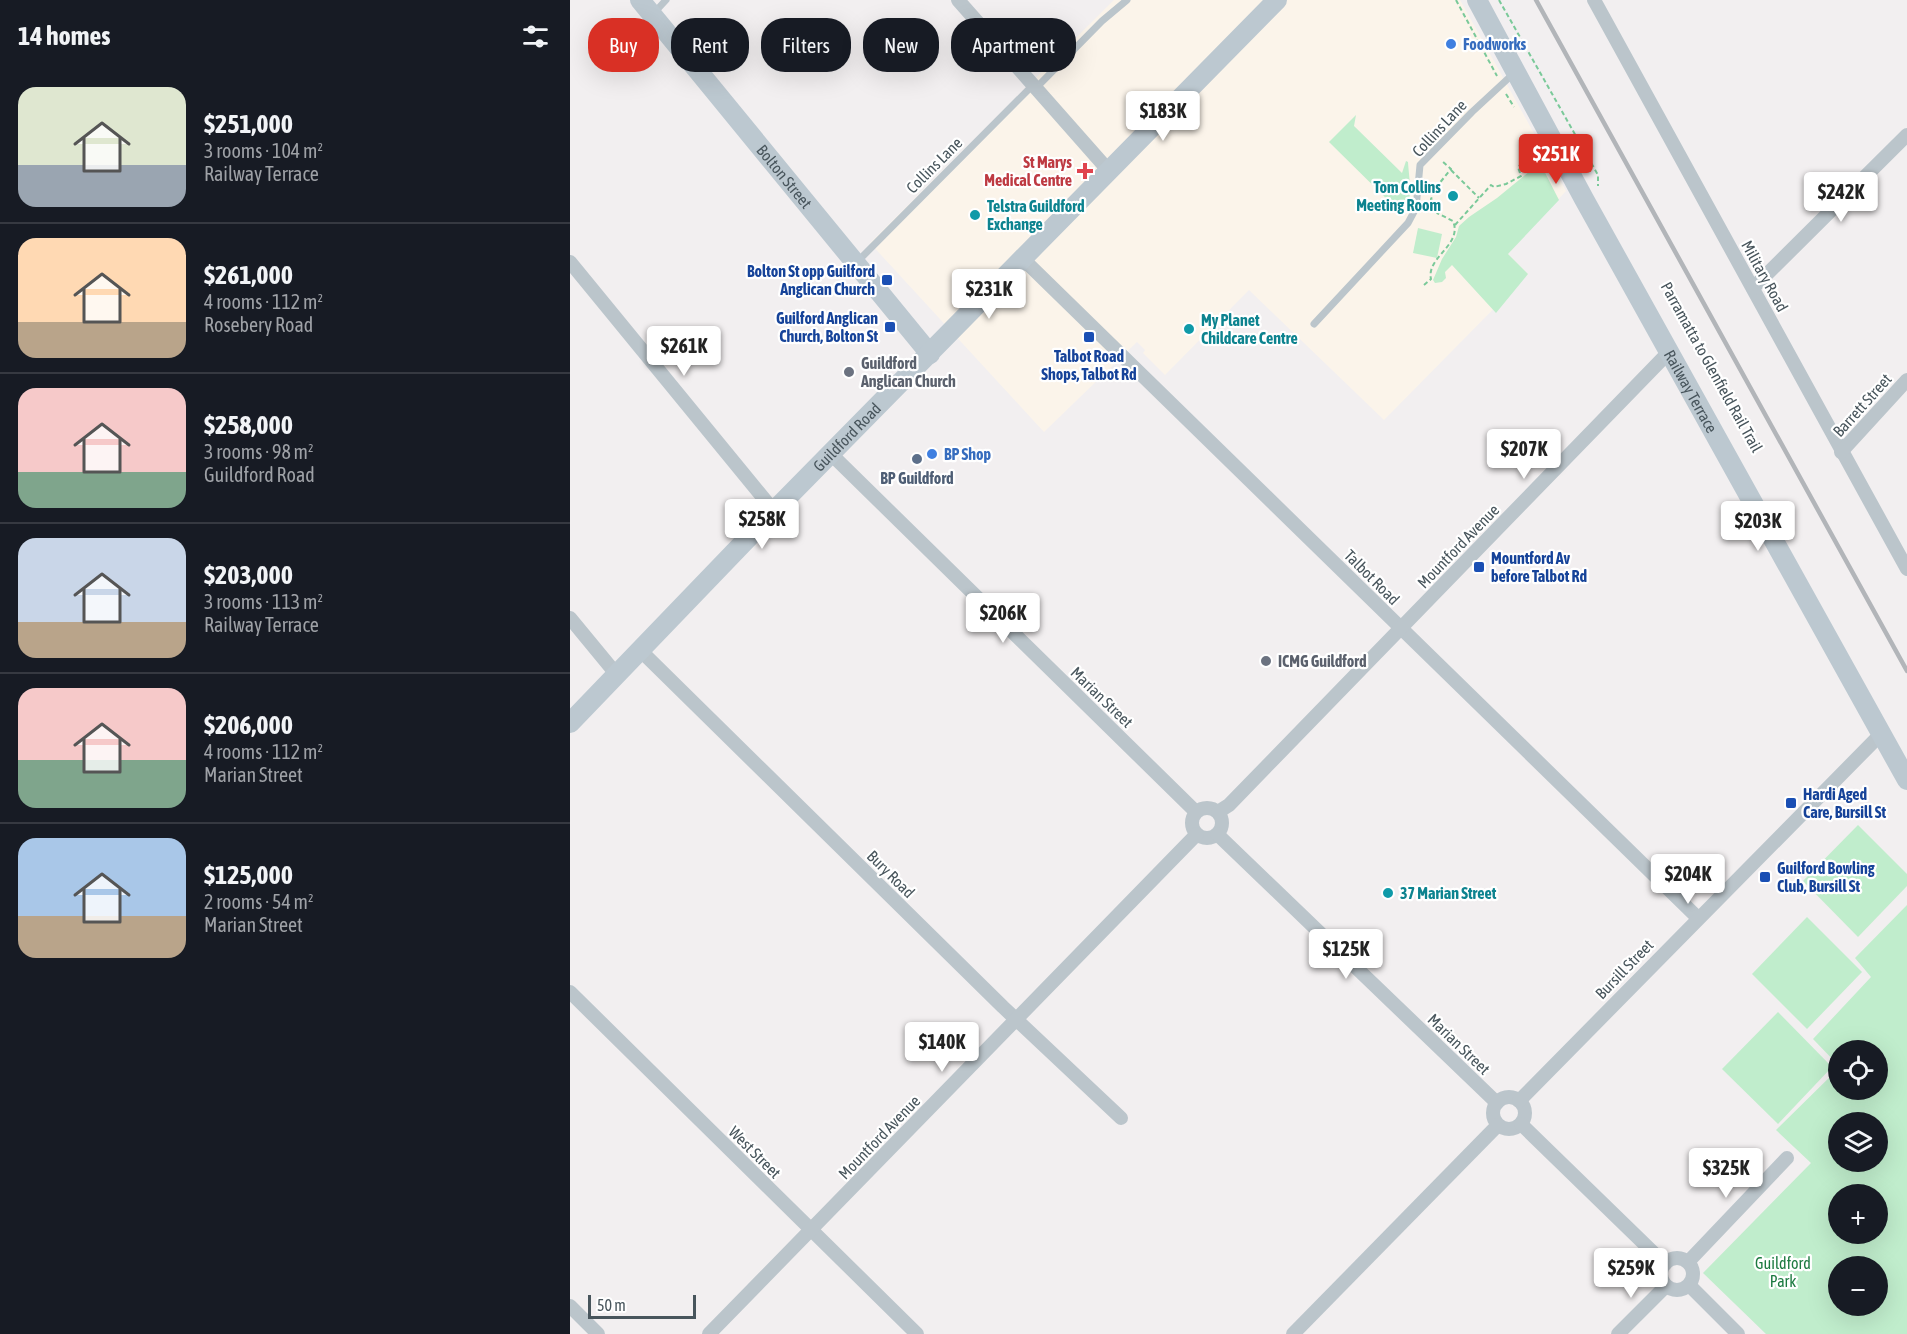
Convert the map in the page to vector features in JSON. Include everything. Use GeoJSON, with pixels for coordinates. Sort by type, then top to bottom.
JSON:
{"type":"FeatureCollection","features":[{"type":"Feature","properties":{"kind":"street"},"geometry":{"type":"LineString","coordinates":[[958,0],[1108,171]]}},
{"type":"Feature","properties":{"kind":"street","name":"Guildford Road"},"geometry":{"type":"LineString","coordinates":[[570,723],[774,511],[1277,0]]}},
{"type":"Feature","properties":{"kind":"street","name":"Railway Terrace"},"geometry":{"type":"LineString","coordinates":[[1477,0],[1508,78],[1669,352],[1907,780]]}},
{"type":"Feature","properties":{"kind":"street","name":"Military Road"},"geometry":{"type":"LineString","coordinates":[[1594,0],[1907,569]]}},
{"type":"Feature","properties":{"kind":"street","name":"Bolton Street"},"geometry":{"type":"LineString","coordinates":[[646,7],[930,354]]}},
{"type":"Feature","properties":{"kind":"street"},"geometry":{"type":"LineString","coordinates":[[1753,288],[1907,135]]}},
{"type":"Feature","properties":{"kind":"street","name":"Talbot Road"},"geometry":{"type":"LineString","coordinates":[[1023,259],[1698,918]]}},
{"type":"Feature","properties":{"kind":"street"},"geometry":{"type":"LineString","coordinates":[[570,262],[774,511]]}},
{"type":"Feature","properties":{"kind":"street","name":"Mountford Avenue"},"geometry":{"type":"LineString","coordinates":[[1218,812],[1228,805],[1669,352]]}},
{"type":"Feature","properties":{"kind":"street","name":"Barrett Street"},"geometry":{"type":"LineString","coordinates":[[1841,452],[1907,380]]}},
{"type":"Feature","properties":{"kind":"street","name":"Marian Street"},"geometry":{"type":"LineString","coordinates":[[831,454],[1196,813]]}},
{"type":"Feature","properties":{"kind":"street"},"geometry":{"type":"LineString","coordinates":[[570,618],[617,675]]}},
{"type":"Feature","properties":{"kind":"street","name":"Bury Road"},"geometry":{"type":"LineString","coordinates":[[641,651],[1016,1020],[1120,1118]]}},
{"type":"Feature","properties":{"kind":"street","name":"Bursill Street"},"geometry":{"type":"LineString","coordinates":[[1519,1101],[1881,734]]}},
{"type":"Feature","properties":{"kind":"street"},"geometry":{"type":"LineString","coordinates":[[1210,808],[1218,812],[1222,826],[1217,834],[1205,838],[1197,834],[1192,821],[1196,813],[1200,809],[1210,808]]}},
{"type":"Feature","properties":{"kind":"street","name":"Mountford Avenue"},"geometry":{"type":"LineString","coordinates":[[709,1334],[1197,834]]}},
{"type":"Feature","properties":{"kind":"street","name":"Marian Street"},"geometry":{"type":"LineString","coordinates":[[1217,834],[1497,1103]]}},
{"type":"Feature","properties":{"kind":"street","name":"West Street"},"geometry":{"type":"LineString","coordinates":[[570,992],[917,1334]]}},
{"type":"Feature","properties":{"kind":"street"},"geometry":{"type":"LineString","coordinates":[[1510,1097],[1519,1101],[1525,1110],[1521,1124],[1509,1130],[1498,1125],[1493,1116],[1497,1103],[1510,1097]]}},
{"type":"Feature","properties":{"kind":"street"},"geometry":{"type":"LineString","coordinates":[[1521,1124],[1665,1264]]}},
{"type":"Feature","properties":{"kind":"street"},"geometry":{"type":"LineString","coordinates":[[1293,1334],[1498,1125]]}},
{"type":"Feature","properties":{"kind":"street"},"geometry":{"type":"LineString","coordinates":[[1688,1262],[1787,1158]]}},
{"type":"Feature","properties":{"kind":"street"},"geometry":{"type":"LineString","coordinates":[[1673,1259],[1683,1259],[1688,1262],[1693,1271],[1689,1285],[1677,1290],[1666,1286],[1661,1273],[1665,1264],[1673,1259]]}},
{"type":"Feature","properties":{"kind":"street"},"geometry":{"type":"LineString","coordinates":[[1689,1285],[1738,1334]]}},
{"type":"Feature","properties":{"kind":"street"},"geometry":{"type":"LineString","coordinates":[[1618,1334],[1666,1286]]}},
{"type":"Feature","properties":{"kind":"street"},"geometry":{"type":"LineString","coordinates":[[570,1306],[598,1334]]}},
{"type":"Feature","properties":{"kind":"lane"},"geometry":{"type":"LineString","coordinates":[[646,7],[666,0]]}},
{"type":"Feature","properties":{"kind":"lane","name":"Collins Lane"},"geometry":{"type":"LineString","coordinates":[[855,263],[1102,21],[1127,0]]}},
{"type":"Feature","properties":{"kind":"lane","name":"Collins Lane"},"geometry":{"type":"LineString","coordinates":[[1314,324],[1408,223],[1416,208],[1420,165],[1508,78]]}},
{"type":"Feature","properties":{"kind":"path"},"geometry":{"type":"LineString","coordinates":[[1456,0],[1508,78],[1514,108]]}},
{"type":"Feature","properties":{"kind":"path"},"geometry":{"type":"LineString","coordinates":[[1499,0],[1598,175],[1597,185],[1603,195]]}},
{"type":"Feature","properties":{"kind":"path"},"geometry":{"type":"LineString","coordinates":[[1424,285],[1431,279],[1430,274],[1435,264],[1453,240],[1455,225],[1491,185],[1494,187],[1506,184],[1521,176],[1518,167],[1536,149]]}},
{"type":"Feature","properties":{"kind":"path"},"geometry":{"type":"LineString","coordinates":[[1433,152],[1479,198]]}},
{"type":"Feature","properties":{"kind":"path"},"geometry":{"type":"LineString","coordinates":[[1451,170],[1438,185],[1431,199],[1437,213],[1453,221],[1455,225]]}},
{"type":"Feature","properties":{"kind":"shaded area"},"geometry":{"type":"Polygon","coordinates":[[[1114,0],[1460,0],[1566,191],[1508,254],[1528,274],[1384,420],[1249,290],[1165,375],[1143,353],[1145,350],[1137,342],[1044,432],[870,243],[1042,72],[1076,72],[1076,38],[1114,0]]]}},
{"type":"Feature","properties":{"kind":"green space"},"geometry":{"type":"Polygon","coordinates":[[[1356,115],[1354,126],[1402,173],[1406,161],[1408,162],[1410,197],[1403,215],[1329,142],[1356,115]]]}},
{"type":"Feature","properties":{"kind":"green space"},"geometry":{"type":"Polygon","coordinates":[[[1535,153],[1559,200],[1508,254],[1528,274],[1496,313],[1452,265],[1445,272],[1446,278],[1442,282],[1435,283],[1433,280],[1442,259],[1456,237],[1459,226],[1530,171],[1525,164],[1535,153]]]}},
{"type":"Feature","properties":{"kind":"green space"},"geometry":{"type":"Polygon","coordinates":[[[1418,228],[1442,234],[1437,258],[1413,253],[1418,228]]]}},
{"type":"Feature","properties":{"kind":"green space"},"geometry":{"type":"Polygon","coordinates":[[[1858,825],[1907,874],[1907,886],[1858,937],[1803,881],[1858,825]]]}},
{"type":"Feature","properties":{"kind":"green space","name":"Guildford Park"},"geometry":{"type":"Polygon","coordinates":[[[1907,905],[1907,1334],[1766,1334],[1703,1273],[1811,1163],[1776,1130],[1828,1079],[1828,1100],[1888,1100],[1888,1040],[1828,1040],[1828,1055],[1813,1039],[1871,977],[1855,958],[1907,905]]]}},
{"type":"Feature","properties":{"kind":"green space"},"geometry":{"type":"Polygon","coordinates":[[[1807,917],[1862,972],[1807,1029],[1752,974],[1807,917]]]}},
{"type":"Feature","properties":{"kind":"green space"},"geometry":{"type":"Polygon","coordinates":[[[1778,1012],[1828,1063],[1828,1071],[1778,1124],[1722,1069],[1778,1012]]]}},
{"type":"Feature","properties":{"kind":"railway"},"geometry":{"type":"LineString","coordinates":[[1536,0],[1907,671]]}},
{"type":"Feature","properties":{"kind":"place","name":"Foodworks"},"geometry":{"type":"Point","coordinates":[1451,44]}},
{"type":"Feature","properties":{"kind":"place","name":"St Marys Medical Centre"},"geometry":{"type":"Point","coordinates":[1085,171]}},
{"type":"Feature","properties":{"kind":"place","name":"Tom Collins Meeting Room"},"geometry":{"type":"Point","coordinates":[1453,196]}},
{"type":"Feature","properties":{"kind":"place","name":"Telstra Guildford Exchange"},"geometry":{"type":"Point","coordinates":[975,215]}},
{"type":"Feature","properties":{"kind":"place","name":"Bolton St opp Guilford Anglican Church"},"geometry":{"type":"Point","coordinates":[887,280]}},
{"type":"Feature","properties":{"kind":"place","name":"Guilford Anglican Church, Bolton St"},"geometry":{"type":"Point","coordinates":[890,327]}},
{"type":"Feature","properties":{"kind":"place","name":"My Planet Childcare Centre"},"geometry":{"type":"Point","coordinates":[1189,329]}},
{"type":"Feature","properties":{"kind":"place","name":"Talbot Road Shops, Talbot Rd"},"geometry":{"type":"Point","coordinates":[1089,337]}},
{"type":"Feature","properties":{"kind":"place","name":"Guildford Anglican Church"},"geometry":{"type":"Point","coordinates":[849,372]}},
{"type":"Feature","properties":{"kind":"place","name":"BP Shop"},"geometry":{"type":"Point","coordinates":[932,454]}},
{"type":"Feature","properties":{"kind":"place","name":"BP Guildford"},"geometry":{"type":"Point","coordinates":[917,459]}},
{"type":"Feature","properties":{"kind":"place","name":"Mountford Av before Talbot Rd"},"geometry":{"type":"Point","coordinates":[1479,567]}},
{"type":"Feature","properties":{"kind":"place","name":"ICMG Guildford"},"geometry":{"type":"Point","coordinates":[1266,661]}},
{"type":"Feature","properties":{"kind":"place","name":"Hardi Aged Care, Bursill St"},"geometry":{"type":"Point","coordinates":[1791,803]}},
{"type":"Feature","properties":{"kind":"place","name":"Guilford Bowling Club, Bursill St"},"geometry":{"type":"Point","coordinates":[1765,877]}},
{"type":"Feature","properties":{"kind":"place","name":"37 Marian Street"},"geometry":{"type":"Point","coordinates":[1388,893]}}]}
